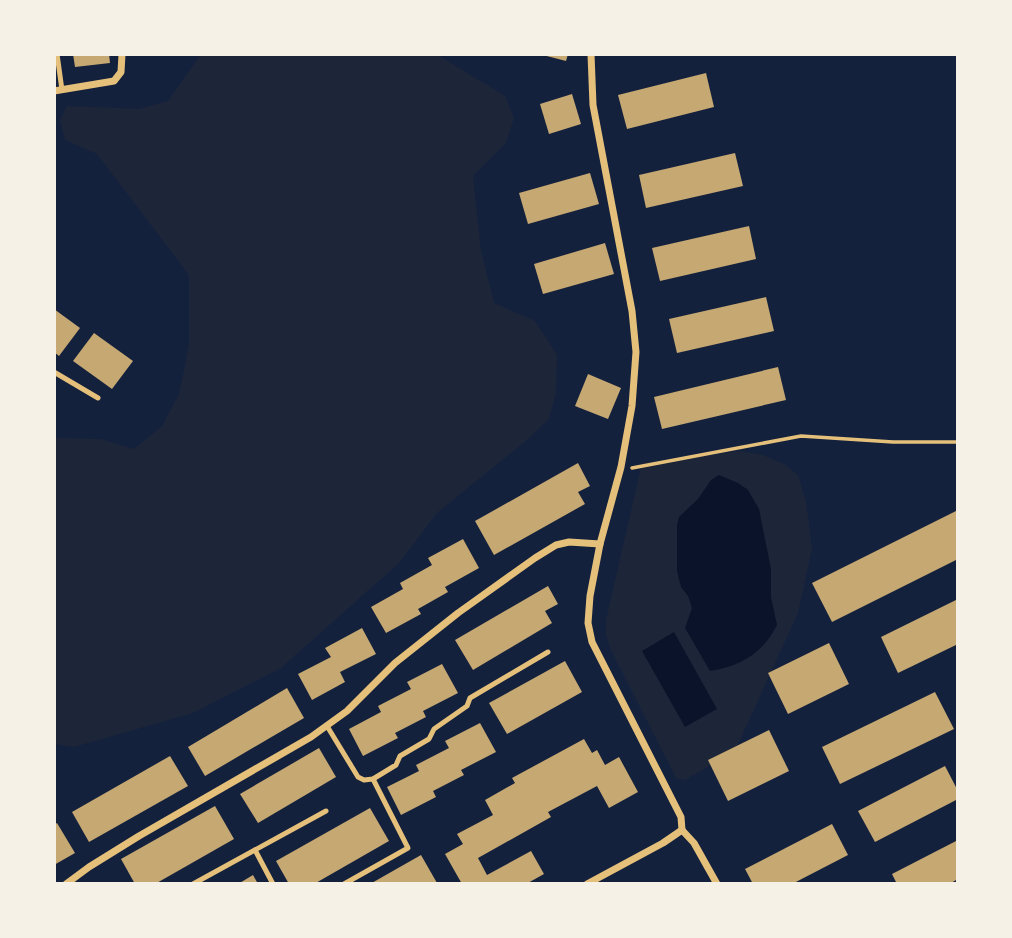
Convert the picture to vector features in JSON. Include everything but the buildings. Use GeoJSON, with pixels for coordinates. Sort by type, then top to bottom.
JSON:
{"type":"FeatureCollection","features":[{"type":"Feature","properties":{"kind":"street"},"geometry":{"type":"LineString","coordinates":[[58,91],[114,81],[121,72],[122,54]]}},
{"type":"Feature","properties":{"kind":"street"},"geometry":{"type":"LineString","coordinates":[[591,54],[593,105],[632,311],[636,352],[632,406],[620,470],[600,544],[588,623],[592,642],[681,817],[682,830],[694,844],[717,884]]}},
{"type":"Feature","properties":{"kind":"street"},"geometry":{"type":"LineString","coordinates":[[66,884],[139,836],[327,726],[347,711],[395,663],[458,613],[535,558],[556,545],[569,542],[600,544]]}},
{"type":"Feature","properties":{"kind":"street"},"geometry":{"type":"LineString","coordinates":[[587,884],[682,830]]}},
{"type":"Feature","properties":{"kind":"lane"},"geometry":{"type":"LineString","coordinates":[[57,54],[58,91]]}},
{"type":"Feature","properties":{"kind":"lane"},"geometry":{"type":"LineString","coordinates":[[54,372],[98,398]]}},
{"type":"Feature","properties":{"kind":"lane"},"geometry":{"type":"LineString","coordinates":[[327,726],[358,777],[364,780],[373,779],[396,765],[400,756],[429,739],[434,729],[467,706],[470,698],[548,652]]}},
{"type":"Feature","properties":{"kind":"lane"},"geometry":{"type":"LineString","coordinates":[[344,884],[408,848],[373,779]]}},
{"type":"Feature","properties":{"kind":"lane"},"geometry":{"type":"LineString","coordinates":[[193,884],[326,811]]}},
{"type":"Feature","properties":{"kind":"lane"},"geometry":{"type":"LineString","coordinates":[[255,850],[273,884]]}},
{"type":"Feature","properties":{"kind":"path"},"geometry":{"type":"LineString","coordinates":[[620,470],[801,436],[893,442],[958,442]]}},
{"type":"Feature","properties":{"kind":"shaded area"},"geometry":{"type":"Polygon","coordinates":[[[201,54],[436,54],[505,96],[514,118],[506,143],[473,176],[481,251],[494,303],[535,321],[557,355],[556,393],[549,419],[437,513],[399,563],[281,668],[193,713],[74,747],[54,744],[54,438],[101,439],[134,449],[162,426],[179,394],[189,345],[189,275],[97,154],[65,140],[60,120],[67,106],[139,109],[168,101],[201,54]]]}},
{"type":"Feature","properties":{"kind":"shaded area"},"geometry":{"type":"Polygon","coordinates":[[[741,451],[763,455],[784,464],[798,475],[806,502],[812,548],[798,613],[735,751],[685,780],[676,778],[611,650],[606,635],[606,620],[642,463],[741,451]]]}},
{"type":"Feature","properties":{"kind":"shaded area"},"geometry":{"type":"Polygon","coordinates":[[[719,475],[748,490],[759,509],[771,569],[771,597],[777,625],[765,643],[750,657],[732,666],[710,671],[685,628],[692,608],[681,587],[677,571],[677,525],[679,517],[698,499],[711,480],[719,475]]]}},
{"type":"Feature","properties":{"kind":"shaded area"},"geometry":{"type":"Polygon","coordinates":[[[674,632],[717,709],[685,727],[642,651],[674,632]]]}}]}
